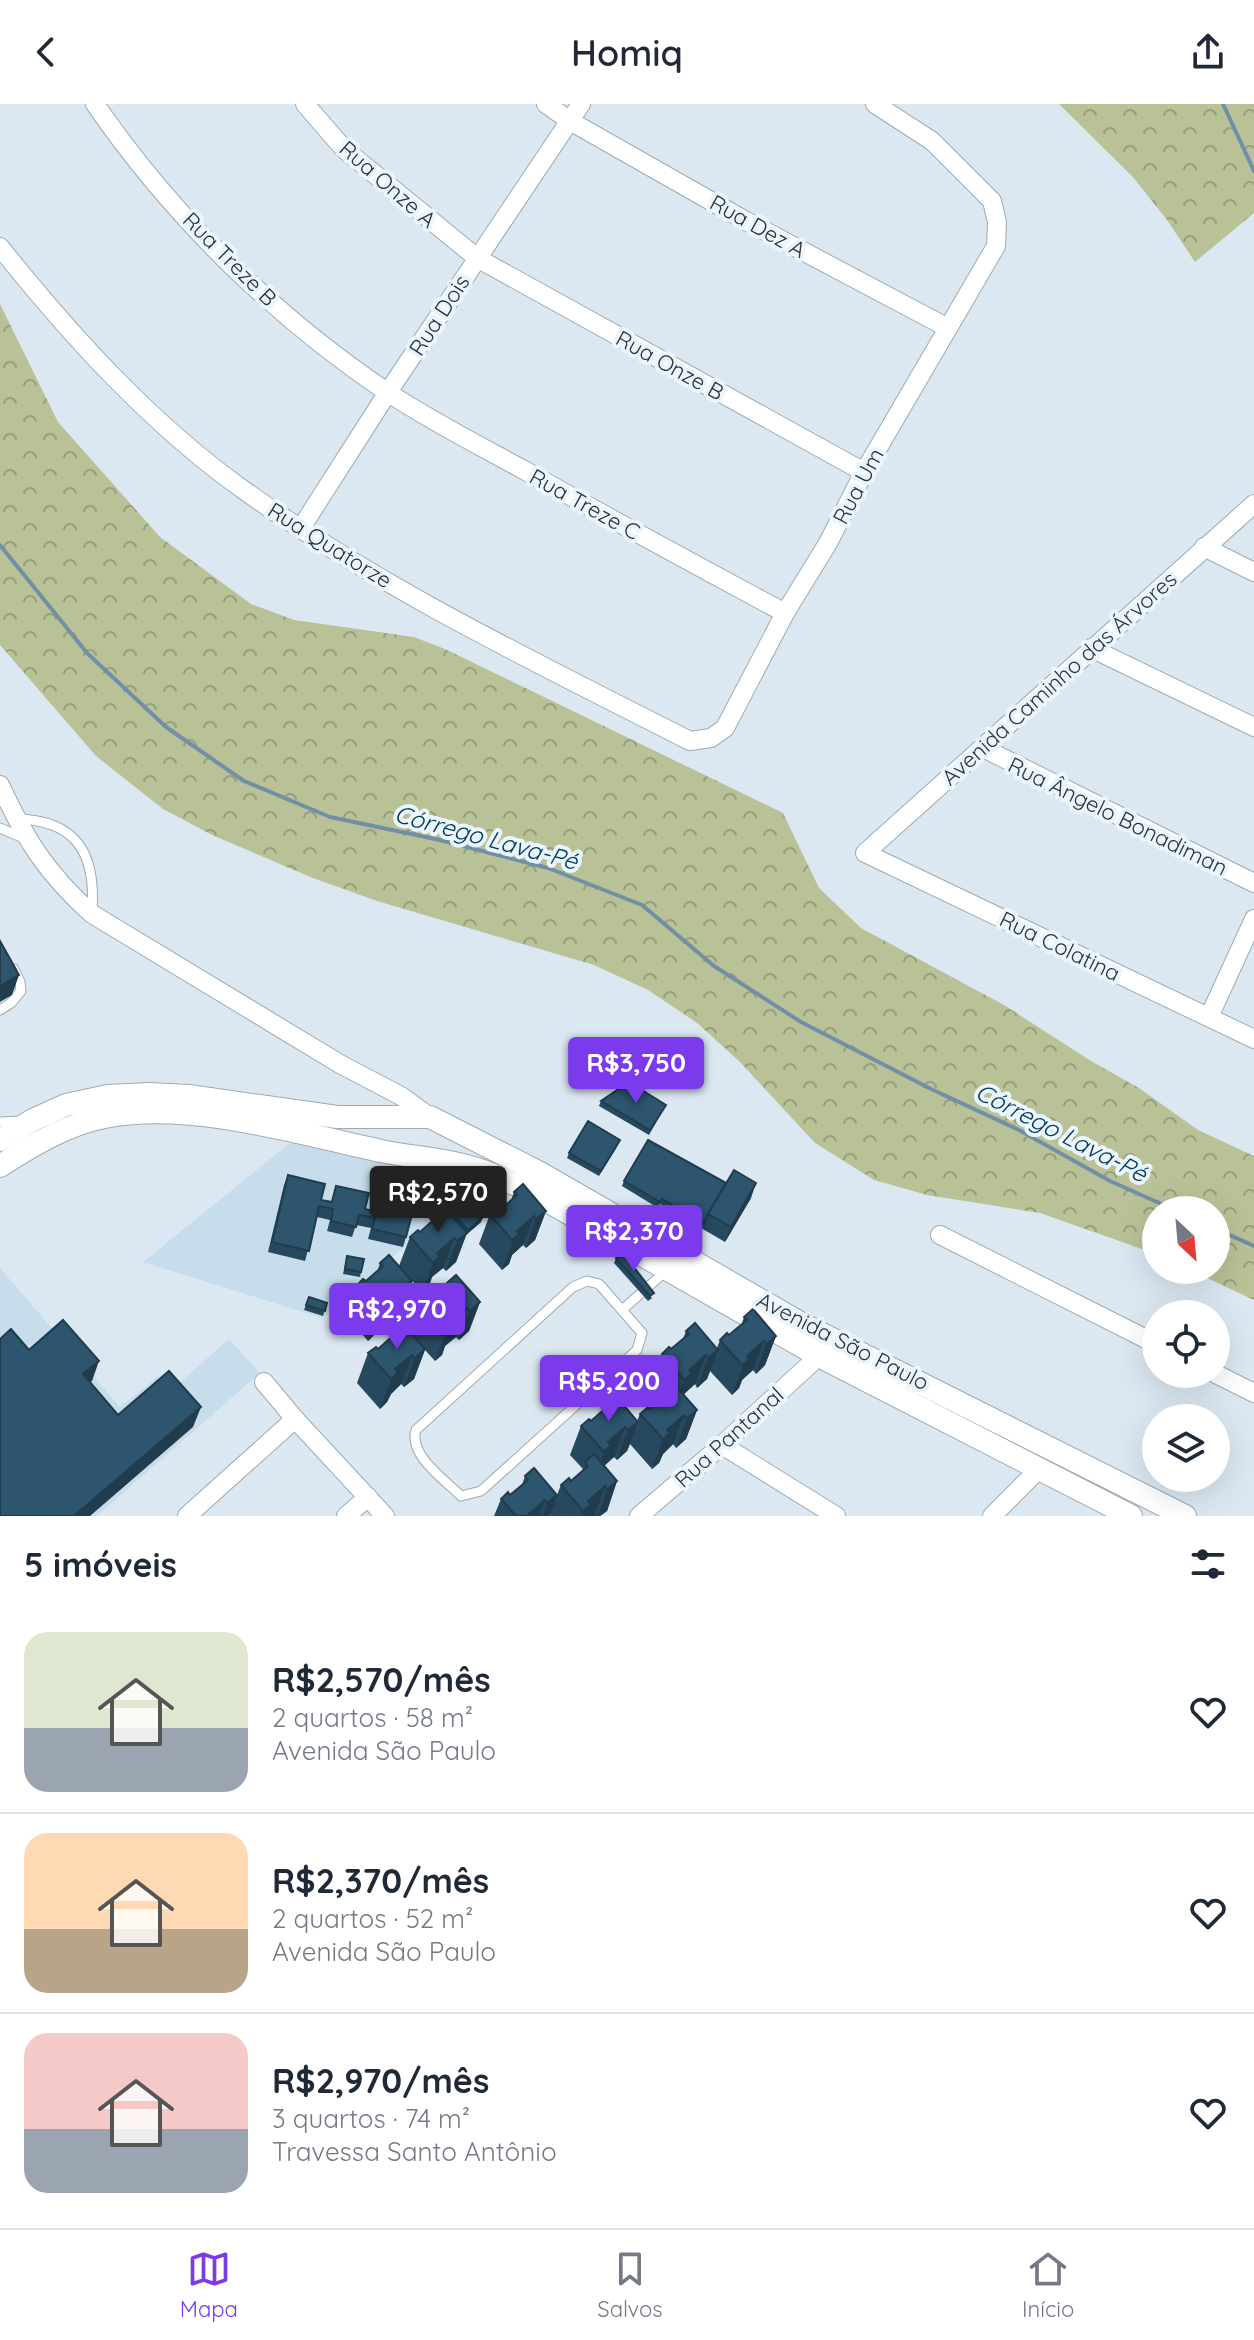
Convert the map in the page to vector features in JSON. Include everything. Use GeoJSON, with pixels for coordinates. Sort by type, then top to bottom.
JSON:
{"type":"FeatureCollection","features":[{"type":"Feature","properties":{"kind":"street","name":"Rua Treze B"},"geometry":{"type":"LineString","coordinates":[[95,104],[161,189],[254,286],[308,334],[388,392]]}},
{"type":"Feature","properties":{"kind":"street","name":"Rua Onze A"},"geometry":{"type":"LineString","coordinates":[[305,104],[344,149],[477,258]]}},
{"type":"Feature","properties":{"kind":"street","name":"Rua Dez A"},"geometry":{"type":"LineString","coordinates":[[546,104],[570,121],[746,221],[948,328]]}},
{"type":"Feature","properties":{"kind":"street","name":"Rua Dois"},"geometry":{"type":"LineString","coordinates":[[301,528],[581,104]]}},
{"type":"Feature","properties":{"kind":"street","name":"Rua Um"},"geometry":{"type":"LineString","coordinates":[[725,728],[864,472],[996,246],[997,222],[992,201],[932,141],[875,104]]}},
{"type":"Feature","properties":{"kind":"street","name":"Rua Quatorze"},"geometry":{"type":"LineString","coordinates":[[0,247],[35,291],[103,364],[176,435],[243,489],[301,528],[400,590],[690,741],[711,738],[725,728]]}},
{"type":"Feature","properties":{"kind":"street","name":"Rua Onze B"},"geometry":{"type":"LineString","coordinates":[[477,258],[864,472]]}},
{"type":"Feature","properties":{"kind":"street","name":"Rua Treze C"},"geometry":{"type":"LineString","coordinates":[[388,392],[785,613]]}},
{"type":"Feature","properties":{"kind":"street","name":"Avenida Caminho das Árvores"},"geometry":{"type":"LineString","coordinates":[[865,853],[1254,504]]}},
{"type":"Feature","properties":{"kind":"street"},"geometry":{"type":"LineString","coordinates":[[1204,547],[1254,572]]}},
{"type":"Feature","properties":{"kind":"street"},"geometry":{"type":"LineString","coordinates":[[1091,648],[1254,727]]}},
{"type":"Feature","properties":{"kind":"street","name":"Rua Ângelo Bonadiman"},"geometry":{"type":"LineString","coordinates":[[983,748],[1254,883]]}},
{"type":"Feature","properties":{"kind":"street"},"geometry":{"type":"LineString","coordinates":[[0,785],[8,824],[26,839],[66,891],[92,914],[340,1064],[401,1096],[430,1117],[428,1137],[417,1156]]}},
{"type":"Feature","properties":{"kind":"street","name":"Rua Colatina"},"geometry":{"type":"LineString","coordinates":[[865,853],[1254,1039]]}},
{"type":"Feature","properties":{"kind":"street"},"geometry":{"type":"LineString","coordinates":[[1209,1017],[1254,919]]}},
{"type":"Feature","properties":{"kind":"street"},"geometry":{"type":"LineString","coordinates":[[371,1080],[377,1092],[380,1117],[378,1141],[383,1151]]}},
{"type":"Feature","properties":{"kind":"street","name":"Avenida São Paulo"},"geometry":{"type":"LineString","coordinates":[[0,1140],[66,1105],[108,1096],[189,1096],[337,1117],[430,1117],[540,1173],[802,1324],[1185,1516]]}},
{"type":"Feature","properties":{"kind":"street","name":"Avenida São Paulo"},"geometry":{"type":"LineString","coordinates":[[0,1166],[42,1139],[75,1126],[110,1116],[148,1113],[189,1115],[283,1129],[483,1171],[528,1190],[819,1356],[1131,1516]]}},
{"type":"Feature","properties":{"kind":"street"},"geometry":{"type":"LineString","coordinates":[[940,1235],[1142,1337]]}},
{"type":"Feature","properties":{"kind":"street","name":"Rua Pantanal"},"geometry":{"type":"LineString","coordinates":[[639,1516],[819,1356]]}},
{"type":"Feature","properties":{"kind":"street"},"geometry":{"type":"LineString","coordinates":[[1230,1381],[1254,1393]]}},
{"type":"Feature","properties":{"kind":"street"},"geometry":{"type":"LineString","coordinates":[[264,1382],[385,1516]]}},
{"type":"Feature","properties":{"kind":"street"},"geometry":{"type":"LineString","coordinates":[[187,1516],[295,1419]]}},
{"type":"Feature","properties":{"kind":"street"},"geometry":{"type":"LineString","coordinates":[[722,1445],[836,1516]]}},
{"type":"Feature","properties":{"kind":"street"},"geometry":{"type":"LineString","coordinates":[[992,1516],[1040,1468]]}},
{"type":"Feature","properties":{"kind":"street"},"geometry":{"type":"LineString","coordinates":[[346,1516],[368,1497]]}},
{"type":"Feature","properties":{"kind":"lane"},"geometry":{"type":"LineString","coordinates":[[8,824],[52,824],[68,833],[89,862],[92,914]]}},
{"type":"Feature","properties":{"kind":"lane"},"geometry":{"type":"LineString","coordinates":[[0,1010],[18,997],[21,991],[8,958]]}},
{"type":"Feature","properties":{"kind":"lane"},"geometry":{"type":"LineString","coordinates":[[0,1122],[33,1120]]}},
{"type":"Feature","properties":{"kind":"lane"},"geometry":{"type":"LineString","coordinates":[[622,1310],[666,1271]]}},
{"type":"Feature","properties":{"kind":"lane"},"geometry":{"type":"LineString","coordinates":[[587,1281],[599,1284],[622,1310],[642,1333],[637,1350],[481,1491],[472,1496],[461,1496],[417,1451],[413,1439],[416,1430],[573,1287],[587,1281]]}},
{"type":"Feature","properties":{"kind":"shaded area"},"geometry":{"type":"Polygon","coordinates":[[[291,1142],[479,1183],[322,1318],[143,1262],[291,1142]]]}},
{"type":"Feature","properties":{"kind":"shaded area"},"geometry":{"type":"Polygon","coordinates":[[[0,1268],[120,1407],[158,1376],[170,1391],[229,1339],[260,1373],[97,1516],[0,1516],[0,1268]]]}},
{"type":"Feature","properties":{"kind":"green space"},"geometry":{"type":"Polygon","coordinates":[[[1059,104],[1254,104],[1254,213],[1195,262],[1133,177],[1059,104]]]}},
{"type":"Feature","properties":{"kind":"green space"},"geometry":{"type":"Polygon","coordinates":[[[0,304],[58,422],[160,537],[251,604],[294,620],[414,637],[445,649],[783,813],[819,888],[861,928],[1004,1005],[1139,1088],[1198,1130],[1254,1156],[1254,1300],[1220,1284],[1230,1284],[1230,1196],[1142,1196],[1142,1249],[1040,1213],[927,1195],[874,1180],[815,1143],[740,1062],[697,1023],[648,990],[594,965],[377,901],[313,878],[212,835],[163,809],[96,756],[0,645],[0,304]]]}},
{"type":"Feature","properties":{"kind":"building"},"geometry":{"type":"Polygon","coordinates":[[[0,941],[19,975],[0,986],[0,941]]]}},
{"type":"Feature","properties":{"kind":"building"},"geometry":{"type":"Polygon","coordinates":[[[629,1082],[666,1105],[650,1130],[601,1101],[629,1082]]]}},
{"type":"Feature","properties":{"kind":"building"},"geometry":{"type":"Polygon","coordinates":[[[588,1121],[620,1140],[601,1171],[569,1153],[588,1121]]]}},
{"type":"Feature","properties":{"kind":"building"},"geometry":{"type":"Polygon","coordinates":[[[648,1140],[726,1183],[704,1223],[624,1181],[648,1140]]]}},
{"type":"Feature","properties":{"kind":"building"},"geometry":{"type":"Polygon","coordinates":[[[734,1170],[756,1183],[731,1227],[708,1214],[734,1170]]]}},
{"type":"Feature","properties":{"kind":"building"},"geometry":{"type":"Polygon","coordinates":[[[288,1175],[325,1184],[321,1200],[332,1202],[336,1186],[369,1193],[365,1209],[377,1212],[381,1195],[415,1203],[406,1237],[372,1229],[375,1218],[359,1215],[356,1227],[331,1221],[333,1209],[319,1206],[309,1251],[272,1242],[288,1175]]]}},
{"type":"Feature","properties":{"kind":"building"},"geometry":{"type":"Polygon","coordinates":[[[461,1180],[467,1188],[446,1205],[440,1198],[461,1180]]]}},
{"type":"Feature","properties":{"kind":"building"},"geometry":{"type":"Polygon","coordinates":[[[523,1184],[546,1211],[536,1219],[534,1216],[512,1240],[490,1214],[497,1208],[499,1211],[517,1195],[514,1192],[523,1184]]]}},
{"type":"Feature","properties":{"kind":"building"},"geometry":{"type":"Polygon","coordinates":[[[470,1203],[483,1217],[468,1230],[456,1217],[470,1203]]]}},
{"type":"Feature","properties":{"kind":"building"},"geometry":{"type":"Polygon","coordinates":[[[443,1206],[467,1233],[457,1241],[454,1238],[437,1253],[440,1256],[433,1263],[410,1237],[437,1217],[434,1214],[443,1206]]]}},
{"type":"Feature","properties":{"kind":"building"},"geometry":{"type":"Polygon","coordinates":[[[622,1252],[654,1293],[650,1296],[616,1258],[622,1252]]]}},
{"type":"Feature","properties":{"kind":"building"},"geometry":{"type":"Polygon","coordinates":[[[389,1255],[412,1281],[383,1302],[386,1305],[378,1312],[356,1286],[383,1266],[380,1263],[389,1255]]]}},
{"type":"Feature","properties":{"kind":"building"},"geometry":{"type":"Polygon","coordinates":[[[347,1256],[364,1259],[361,1272],[345,1269],[347,1256]]]}},
{"type":"Feature","properties":{"kind":"building"},"geometry":{"type":"Polygon","coordinates":[[[456,1275],[480,1302],[450,1322],[453,1325],[446,1332],[423,1306],[431,1299],[433,1302],[450,1287],[447,1283],[456,1275]]]}},
{"type":"Feature","properties":{"kind":"building"},"geometry":{"type":"Polygon","coordinates":[[[309,1297],[327,1303],[325,1311],[306,1305],[309,1297]]]}},
{"type":"Feature","properties":{"kind":"building"},"geometry":{"type":"Polygon","coordinates":[[[753,1309],[776,1336],[766,1344],[764,1341],[742,1365],[720,1340],[747,1320],[744,1317],[753,1309]]]}},
{"type":"Feature","properties":{"kind":"building"},"geometry":{"type":"Polygon","coordinates":[[[63,1320],[99,1361],[83,1374],[118,1415],[169,1371],[201,1407],[74,1516],[0,1516],[0,1339],[11,1329],[29,1350],[63,1320]]]}},
{"type":"Feature","properties":{"kind":"building"},"geometry":{"type":"Polygon","coordinates":[[[401,1323],[425,1349],[395,1369],[398,1373],[391,1379],[368,1353],[376,1347],[378,1349],[395,1334],[393,1331],[401,1323]]]}},
{"type":"Feature","properties":{"kind":"building"},"geometry":{"type":"Polygon","coordinates":[[[695,1323],[718,1350],[708,1358],[706,1355],[689,1370],[692,1373],[684,1380],[662,1354],[689,1334],[686,1331],[695,1323]]]}},
{"type":"Feature","properties":{"kind":"building"},"geometry":{"type":"Polygon","coordinates":[[[673,1383],[697,1410],[687,1418],[684,1415],[667,1430],[670,1433],[663,1439],[640,1414],[667,1394],[664,1391],[673,1383]]]}},
{"type":"Feature","properties":{"kind":"building"},"geometry":{"type":"Polygon","coordinates":[[[615,1395],[638,1422],[628,1430],[625,1427],[608,1442],[611,1445],[604,1452],[581,1426],[608,1406],[605,1403],[615,1395]]]}},
{"type":"Feature","properties":{"kind":"building"},"geometry":{"type":"Polygon","coordinates":[[[594,1454],[617,1481],[607,1490],[605,1486],[588,1501],[591,1505],[583,1511],[561,1485],[569,1478],[571,1481],[588,1466],[585,1462],[594,1454]]]}},
{"type":"Feature","properties":{"kind":"building"},"geometry":{"type":"Polygon","coordinates":[[[534,1468],[557,1495],[547,1503],[545,1500],[528,1516],[516,1516],[501,1499],[528,1480],[525,1476],[534,1468]]]}},
{"type":"Feature","properties":{"kind":"waterway"},"geometry":{"type":"LineString","coordinates":[[1223,104],[1254,171]]}},
{"type":"Feature","properties":{"kind":"waterway","name":"Córrego Lava-Pé"},"geometry":{"type":"LineString","coordinates":[[0,545],[87,653],[166,727],[244,781],[330,817],[440,840],[548,868],[642,905],[714,966],[801,1022],[1019,1130],[1110,1181],[1144,1196]]}},
{"type":"Feature","properties":{"kind":"waterway","name":"Córrego Lava-Pé"},"geometry":{"type":"LineString","coordinates":[[1230,1235],[1254,1246]]}}]}
